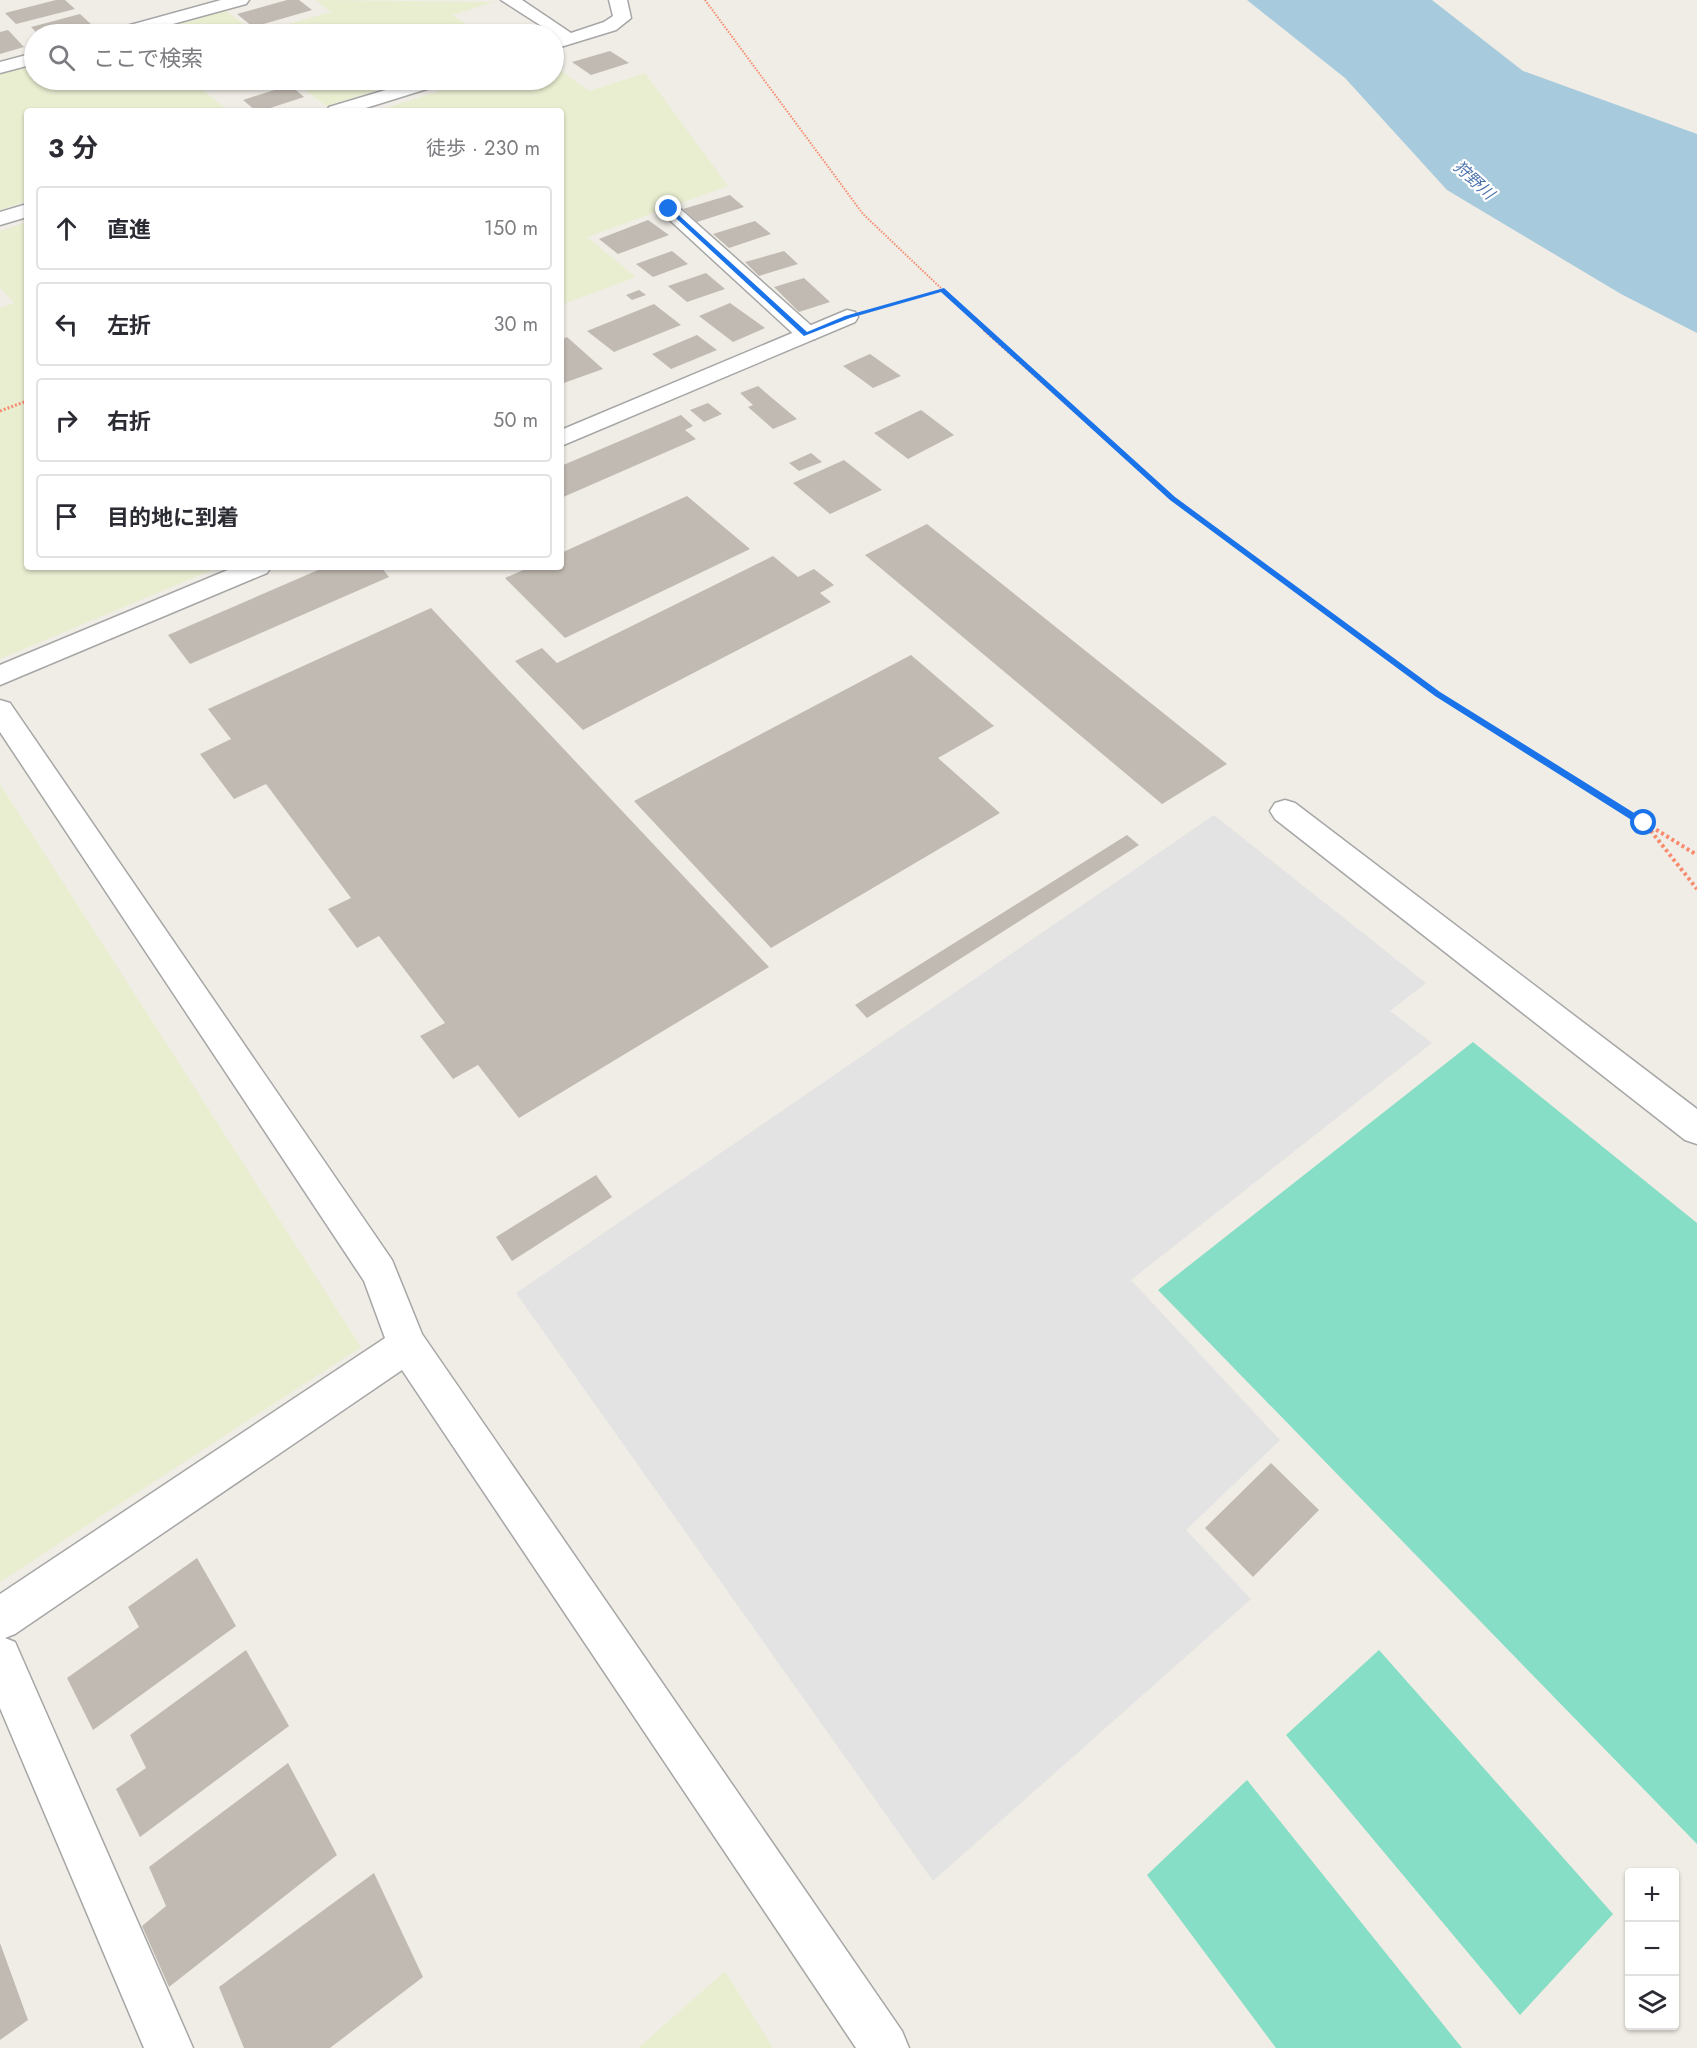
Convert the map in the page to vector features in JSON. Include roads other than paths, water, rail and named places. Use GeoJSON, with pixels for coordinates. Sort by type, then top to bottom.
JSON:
{"type":"FeatureCollection","features":[{"type":"Feature","properties":{"kind":"street"},"geometry":{"type":"LineString","coordinates":[[154,24],[240,0]]}},
{"type":"Feature","properties":{"kind":"street"},"geometry":{"type":"LineString","coordinates":[[510,0],[540,24]]}},
{"type":"Feature","properties":{"kind":"street"},"geometry":{"type":"LineString","coordinates":[[564,40],[610,26],[622,18],[618,0]]}},
{"type":"Feature","properties":{"kind":"street"},"geometry":{"type":"LineString","coordinates":[[0,68],[24,61]]}},
{"type":"Feature","properties":{"kind":"street"},"geometry":{"type":"LineString","coordinates":[[346,108],[404,90]]}},
{"type":"Feature","properties":{"kind":"street"},"geometry":{"type":"LineString","coordinates":[[669,209],[807,334]]}},
{"type":"Feature","properties":{"kind":"street"},"geometry":{"type":"LineString","coordinates":[[0,219],[24,211]]}},
{"type":"Feature","properties":{"kind":"street"},"geometry":{"type":"LineString","coordinates":[[564,438],[847,317]]}},
{"type":"Feature","properties":{"kind":"street"},"geometry":{"type":"LineString","coordinates":[[0,676],[251,570]]}},
{"type":"Feature","properties":{"kind":"street"},"geometry":{"type":"LineString","coordinates":[[0,710],[379,1272],[407,1345],[885,2048]]}},
{"type":"Feature","properties":{"kind":"street"},"geometry":{"type":"LineString","coordinates":[[1285,811],[1697,1129]]}},
{"type":"Feature","properties":{"kind":"street"},"geometry":{"type":"LineString","coordinates":[[0,1619],[407,1345]]}},
{"type":"Feature","properties":{"kind":"street"},"geometry":{"type":"LineString","coordinates":[[0,1657],[169,2048]]}},
{"type":"Feature","properties":{"kind":"water","name":"狩野川"},"geometry":{"type":"Polygon","coordinates":[[[1247,0],[1432,0],[1523,71],[1697,134],[1697,333],[1621,294],[1447,190],[1345,78],[1247,0]]]}}]}
